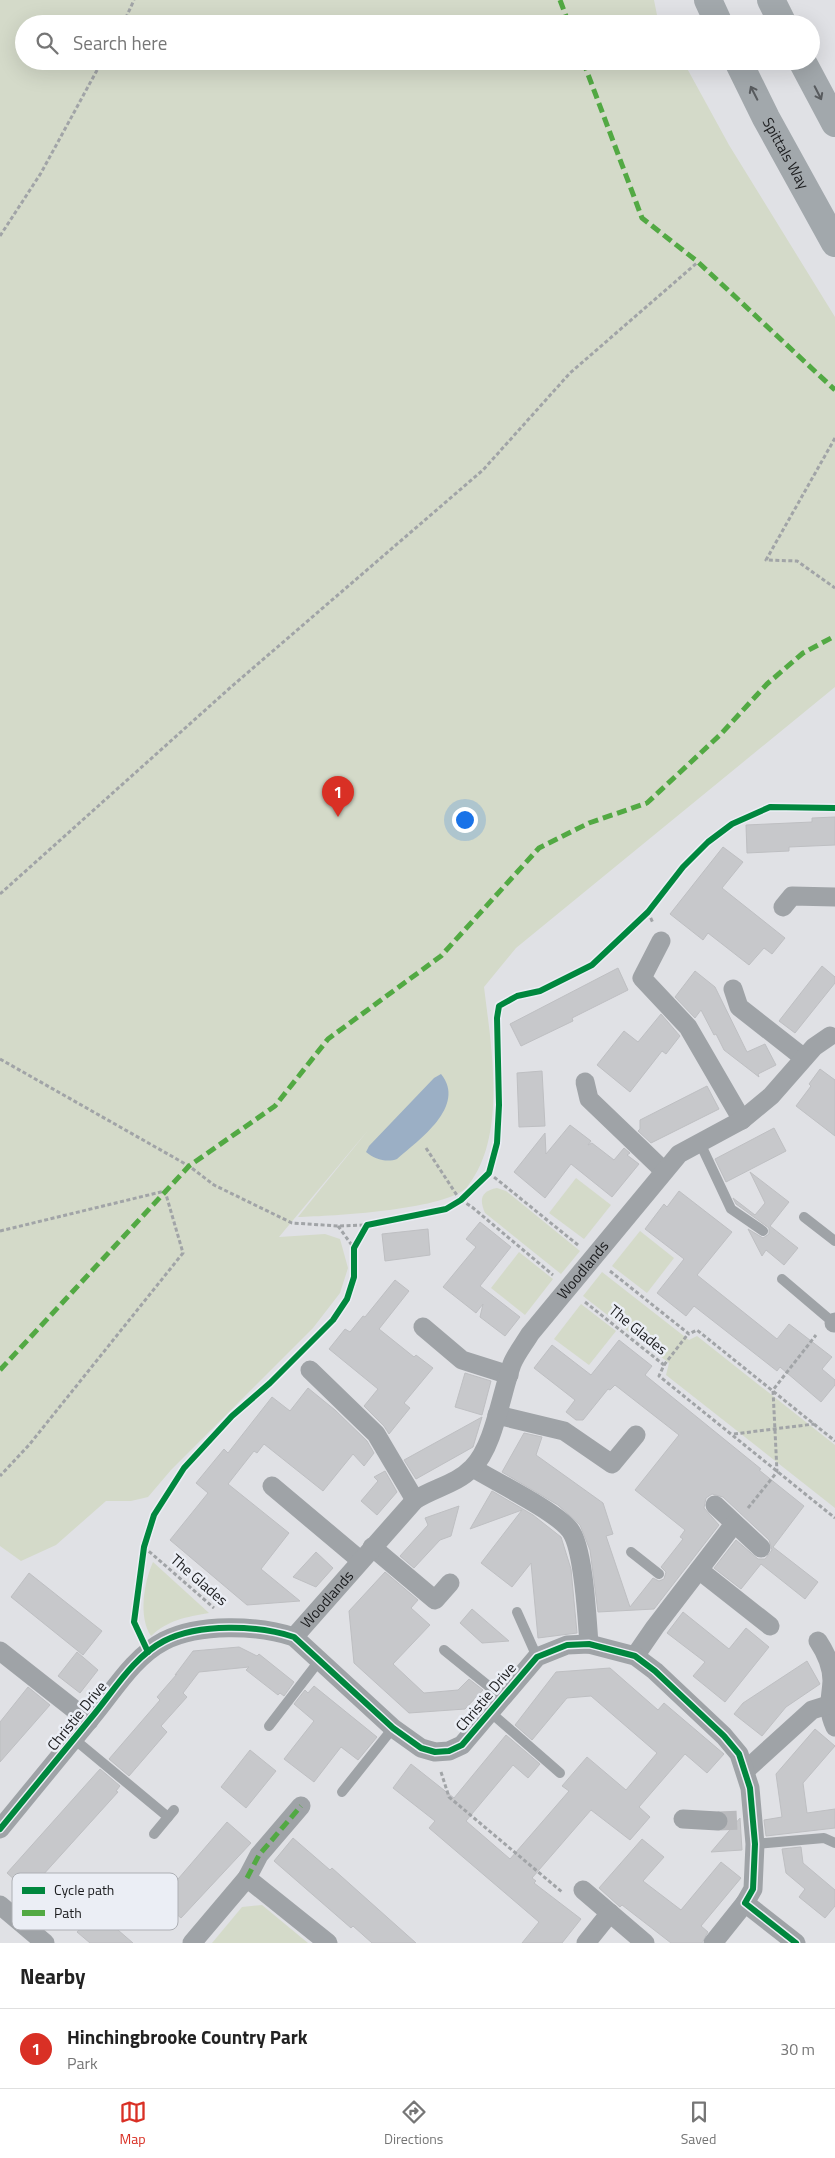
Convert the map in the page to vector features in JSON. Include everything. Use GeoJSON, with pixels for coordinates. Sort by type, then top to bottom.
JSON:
{"type":"FeatureCollection","features":[{"type":"Feature","properties":{"kind":"highway"},"geometry":{"type":"LineString","coordinates":[[708,0],[715,15]]}},
{"type":"Feature","properties":{"kind":"highway"},"geometry":{"type":"LineString","coordinates":[[772,0],[779,15]]}},
{"type":"Feature","properties":{"kind":"highway","name":"Spittals Way"},"geometry":{"type":"LineString","coordinates":[[742,70],[766,118],[835,243]]}},
{"type":"Feature","properties":{"kind":"highway"},"geometry":{"type":"LineString","coordinates":[[807,70],[835,123]]}},
{"type":"Feature","properties":{"kind":"street"},"geometry":{"type":"LineString","coordinates":[[782,907],[792,896],[835,897]]}},
{"type":"Feature","properties":{"kind":"street"},"geometry":{"type":"LineString","coordinates":[[661,941],[642,978],[688,1027],[742,1120]]}},
{"type":"Feature","properties":{"kind":"street"},"geometry":{"type":"LineString","coordinates":[[733,989],[739,1007],[804,1058]]}},
{"type":"Feature","properties":{"kind":"street","name":"Woodlands"},"geometry":{"type":"LineString","coordinates":[[294,1637],[415,1500],[426,1492],[458,1479],[473,1468],[487,1446],[513,1362],[530,1334],[679,1154],[742,1120],[771,1096],[814,1047],[833,1033]]}},
{"type":"Feature","properties":{"kind":"street"},"geometry":{"type":"LineString","coordinates":[[585,1082],[589,1099],[664,1171]]}},
{"type":"Feature","properties":{"kind":"street"},"geometry":{"type":"LineString","coordinates":[[423,1327],[462,1360],[509,1375]]}},
{"type":"Feature","properties":{"kind":"street"},"geometry":{"type":"LineString","coordinates":[[310,1370],[376,1434],[415,1500]]}},
{"type":"Feature","properties":{"kind":"street"},"geometry":{"type":"LineString","coordinates":[[496,1415],[564,1431],[612,1464],[636,1435]]}},
{"type":"Feature","properties":{"kind":"street"},"geometry":{"type":"LineString","coordinates":[[473,1468],[553,1515],[571,1531],[579,1554],[589,1644]]}},
{"type":"Feature","properties":{"kind":"street","name":"Woodlands"},"geometry":{"type":"LineString","coordinates":[[272,1486],[366,1554],[435,1600],[450,1583]]}},
{"type":"Feature","properties":{"kind":"street"},"geometry":{"type":"LineString","coordinates":[[715,1505],[761,1548]]}},
{"type":"Feature","properties":{"kind":"street"},"geometry":{"type":"LineString","coordinates":[[635,1656],[677,1589],[699,1570],[734,1524]]}},
{"type":"Feature","properties":{"kind":"street"},"geometry":{"type":"LineString","coordinates":[[699,1570],[770,1626]]}},
{"type":"Feature","properties":{"kind":"street","name":"Christie Drive"},"geometry":{"type":"LineString","coordinates":[[0,1829],[135,1664],[165,1641],[199,1631],[220,1628],[277,1631],[294,1637],[393,1728],[421,1748],[435,1752],[450,1750],[462,1745],[537,1657],[567,1645],[589,1644],[635,1656],[655,1671],[724,1736],[739,1754],[746,1770],[747,1820],[756,1844],[754,1889],[713,1943]]}},
{"type":"Feature","properties":{"kind":"street"},"geometry":{"type":"LineString","coordinates":[[818,1641],[827,1656],[832,1680],[832,1705],[835,1727]]}},
{"type":"Feature","properties":{"kind":"street"},"geometry":{"type":"LineString","coordinates":[[0,1651],[89,1721]]}},
{"type":"Feature","properties":{"kind":"street"},"geometry":{"type":"LineString","coordinates":[[746,1770],[812,1710],[832,1705]]}},
{"type":"Feature","properties":{"kind":"street"},"geometry":{"type":"LineString","coordinates":[[192,1943],[247,1878],[259,1855],[300,1806]]}},
{"type":"Feature","properties":{"kind":"street"},"geometry":{"type":"LineString","coordinates":[[683,1819],[718,1821]]}},
{"type":"Feature","properties":{"kind":"street"},"geometry":{"type":"LineString","coordinates":[[247,1878],[328,1943]]}},
{"type":"Feature","properties":{"kind":"street"},"geometry":{"type":"LineString","coordinates":[[582,1890],[645,1943]]}},
{"type":"Feature","properties":{"kind":"street"},"geometry":{"type":"LineString","coordinates":[[745,1903],[796,1943]]}},
{"type":"Feature","properties":{"kind":"street"},"geometry":{"type":"LineString","coordinates":[[0,1905],[12,1915]]}},
{"type":"Feature","properties":{"kind":"street"},"geometry":{"type":"LineString","coordinates":[[586,1943],[610,1913]]}},
{"type":"Feature","properties":{"kind":"street"},"geometry":{"type":"LineString","coordinates":[[30,1930],[45,1943]]}},
{"type":"Feature","properties":{"kind":"lane"},"geometry":{"type":"LineString","coordinates":[[700,1143],[732,1209],[763,1231]]}},
{"type":"Feature","properties":{"kind":"lane"},"geometry":{"type":"LineString","coordinates":[[804,1217],[835,1241]]}},
{"type":"Feature","properties":{"kind":"lane"},"geometry":{"type":"LineString","coordinates":[[782,1280],[833,1322]]}},
{"type":"Feature","properties":{"kind":"lane"},"geometry":{"type":"LineString","coordinates":[[631,1552],[659,1574]]}},
{"type":"Feature","properties":{"kind":"lane"},"geometry":{"type":"LineString","coordinates":[[517,1612],[537,1657]]}},
{"type":"Feature","properties":{"kind":"lane"},"geometry":{"type":"LineString","coordinates":[[444,1650],[502,1697]]}},
{"type":"Feature","properties":{"kind":"lane"},"geometry":{"type":"LineString","coordinates":[[270,1726],[319,1661]]}},
{"type":"Feature","properties":{"kind":"lane"},"geometry":{"type":"LineString","coordinates":[[490,1712],[560,1772]]}},
{"type":"Feature","properties":{"kind":"lane"},"geometry":{"type":"LineString","coordinates":[[342,1792],[393,1728]]}},
{"type":"Feature","properties":{"kind":"lane"},"geometry":{"type":"LineString","coordinates":[[74,1739],[171,1814],[154,1834]]}},
{"type":"Feature","properties":{"kind":"lane"},"geometry":{"type":"LineString","coordinates":[[756,1844],[824,1838],[835,1843]]}},
{"type":"Feature","properties":{"kind":"path"},"geometry":{"type":"LineString","coordinates":[[127,15],[134,0]]}},
{"type":"Feature","properties":{"kind":"path"},"geometry":{"type":"LineString","coordinates":[[0,236],[41,173],[97,70]]}},
{"type":"Feature","properties":{"kind":"path"},"geometry":{"type":"LineString","coordinates":[[0,894],[231,686],[483,470],[570,373],[698,262]]}},
{"type":"Feature","properties":{"kind":"path"},"geometry":{"type":"LineString","coordinates":[[835,438],[766,560],[797,561],[835,588]]}},
{"type":"Feature","properties":{"kind":"path"},"geometry":{"type":"LineString","coordinates":[[641,919],[654,905]]}},
{"type":"Feature","properties":{"kind":"path"},"geometry":{"type":"LineString","coordinates":[[0,1058],[188,1166],[214,1185],[292,1224],[338,1226],[375,1223]]}},
{"type":"Feature","properties":{"kind":"path"},"geometry":{"type":"LineString","coordinates":[[426,1148],[462,1198],[453,1205]]}},
{"type":"Feature","properties":{"kind":"path"},"geometry":{"type":"LineString","coordinates":[[482,1179],[490,1170]]}},
{"type":"Feature","properties":{"kind":"path"},"geometry":{"type":"LineString","coordinates":[[0,1231],[165,1191],[183,1253],[29,1445],[0,1476]]}},
{"type":"Feature","properties":{"kind":"path"},"geometry":{"type":"LineString","coordinates":[[362,1233],[367,1225]]}},
{"type":"Feature","properties":{"kind":"path"},"geometry":{"type":"LineString","coordinates":[[338,1226],[354,1248]]}},
{"type":"Feature","properties":{"kind":"path"},"geometry":{"type":"LineString","coordinates":[[354,1258],[354,1248],[358,1241]]}},
{"type":"Feature","properties":{"kind":"path"},"geometry":{"type":"LineString","coordinates":[[734,1524],[777,1472],[773,1390],[833,1322]]}},
{"type":"Feature","properties":{"kind":"path"},"geometry":{"type":"LineString","coordinates":[[664,1365],[688,1334]]}},
{"type":"Feature","properties":{"kind":"path"},"geometry":{"type":"LineString","coordinates":[[734,1434],[815,1424]]}},
{"type":"Feature","properties":{"kind":"path"},"geometry":{"type":"LineString","coordinates":[[143,1557],[146,1539]]}},
{"type":"Feature","properties":{"kind":"path"},"geometry":{"type":"LineString","coordinates":[[435,1752],[450,1797],[564,1894],[582,1890]]}},
{"type":"Feature","properties":{"kind":"green space"},"geometry":{"type":"Polygon","coordinates":[[[0,0],[654,0],[657,15],[15,15],[15,70],[688,70],[729,145],[835,317],[835,687],[516,948],[484,987],[492,1060],[493,1112],[483,1160],[466,1188],[452,1196],[410,1207],[360,1213],[298,1217],[369,1129],[279,1237],[325,1234],[340,1239],[348,1268],[340,1293],[313,1328],[171,1470],[148,1497],[131,1501],[106,1501],[56,1545],[21,1561],[0,1546],[0,0]]]}},
{"type":"Feature","properties":{"kind":"green space"},"geometry":{"type":"Polygon","coordinates":[[[576,1178],[611,1205],[584,1239],[549,1213],[576,1178]]]}},
{"type":"Feature","properties":{"kind":"green space"},"geometry":{"type":"Polygon","coordinates":[[[497,1188],[506,1191],[580,1251],[561,1274],[485,1213],[482,1204],[483,1196],[488,1191],[497,1188]]]}},
{"type":"Feature","properties":{"kind":"green space"},"geometry":{"type":"Polygon","coordinates":[[[640,1231],[674,1258],[647,1293],[612,1266],[640,1231]]]}},
{"type":"Feature","properties":{"kind":"green space"},"geometry":{"type":"Polygon","coordinates":[[[519,1252],[553,1279],[525,1315],[491,1288],[519,1252]]]}},
{"type":"Feature","properties":{"kind":"green space"},"geometry":{"type":"Polygon","coordinates":[[[602,1272],[689,1340],[697,1336],[835,1445],[835,1508],[666,1375],[669,1363],[583,1296],[602,1272]]]}},
{"type":"Feature","properties":{"kind":"green space"},"geometry":{"type":"Polygon","coordinates":[[[581,1304],[616,1331],[589,1365],[554,1339],[581,1304]]]}},
{"type":"Feature","properties":{"kind":"green space"},"geometry":{"type":"Polygon","coordinates":[[[153,1562],[209,1613],[171,1623],[151,1636],[145,1619],[144,1599],[147,1579],[153,1562]]]}},
{"type":"Feature","properties":{"kind":"green space"},"geometry":{"type":"Polygon","coordinates":[[[262,1905],[308,1943],[212,1943],[242,1907],[262,1905]]]}},
{"type":"Feature","properties":{"kind":"water"},"geometry":{"type":"Polygon","coordinates":[[[441,1074],[447,1086],[448,1098],[444,1110],[427,1132],[397,1159],[381,1160],[366,1152],[369,1146],[434,1078],[441,1074]]]}},
{"type":"Feature","properties":{"kind":"building"},"geometry":{"type":"Polygon","coordinates":[[[835,817],[835,845],[789,847],[789,851],[747,853],[746,825],[812,822],[812,818],[835,817]]]}},
{"type":"Feature","properties":{"kind":"building"},"geometry":{"type":"Polygon","coordinates":[[[723,847],[743,862],[722,888],[785,938],[772,954],[764,948],[749,965],[708,933],[703,940],[670,914],[723,847]]]}},
{"type":"Feature","properties":{"kind":"building"},"geometry":{"type":"Polygon","coordinates":[[[822,966],[835,977],[835,983],[795,1033],[779,1021],[822,966]]]}},
{"type":"Feature","properties":{"kind":"building"},"geometry":{"type":"Polygon","coordinates":[[[618,968],[628,990],[572,1018],[573,1021],[521,1046],[510,1024],[618,968]]]}},
{"type":"Feature","properties":{"kind":"building"},"geometry":{"type":"Polygon","coordinates":[[[695,971],[715,987],[747,1052],[765,1044],[776,1065],[758,1074],[759,1077],[724,1050],[701,1010],[695,1018],[675,997],[695,971]]]}},
{"type":"Feature","properties":{"kind":"building"},"geometry":{"type":"Polygon","coordinates":[[[661,1014],[680,1036],[666,1054],[662,1051],[630,1092],[597,1065],[624,1031],[638,1042],[661,1014]]]}},
{"type":"Feature","properties":{"kind":"building"},"geometry":{"type":"Polygon","coordinates":[[[820,1069],[835,1080],[835,1136],[796,1106],[811,1086],[809,1084],[820,1069]]]}},
{"type":"Feature","properties":{"kind":"building"},"geometry":{"type":"Polygon","coordinates":[[[542,1071],[545,1126],[519,1127],[517,1073],[542,1071]]]}},
{"type":"Feature","properties":{"kind":"building"},"geometry":{"type":"Polygon","coordinates":[[[707,1086],[719,1109],[651,1143],[638,1131],[640,1129],[640,1120],[707,1086]]]}},
{"type":"Feature","properties":{"kind":"building"},"geometry":{"type":"Polygon","coordinates":[[[570,1125],[591,1141],[588,1145],[592,1143],[614,1160],[624,1148],[630,1153],[627,1155],[639,1164],[612,1197],[571,1164],[545,1198],[514,1172],[545,1133],[546,1154],[570,1125]]]}},
{"type":"Feature","properties":{"kind":"building"},"geometry":{"type":"Polygon","coordinates":[[[774,1128],[786,1151],[726,1182],[715,1159],[774,1128]]]}},
{"type":"Feature","properties":{"kind":"building"},"geometry":{"type":"Polygon","coordinates":[[[750,1172],[789,1202],[770,1226],[798,1248],[784,1265],[766,1250],[762,1256],[748,1229],[763,1238],[769,1234],[769,1228],[736,1204],[733,1198],[755,1215],[765,1203],[750,1172]]]}},
{"type":"Feature","properties":{"kind":"building"},"geometry":{"type":"Polygon","coordinates":[[[679,1191],[732,1232],[697,1275],[777,1339],[789,1324],[832,1357],[822,1369],[835,1380],[835,1385],[821,1402],[780,1367],[777,1371],[694,1306],[686,1316],[657,1293],[684,1259],[645,1229],[664,1204],[667,1207],[679,1191]]]}},
{"type":"Feature","properties":{"kind":"building"},"geometry":{"type":"Polygon","coordinates":[[[480,1222],[511,1247],[480,1286],[520,1317],[505,1336],[480,1317],[483,1304],[476,1313],[443,1287],[476,1247],[466,1239],[480,1222]]]}},
{"type":"Feature","properties":{"kind":"building"},"geometry":{"type":"Polygon","coordinates":[[[428,1229],[430,1255],[385,1261],[382,1234],[428,1229]]]}},
{"type":"Feature","properties":{"kind":"building"},"geometry":{"type":"Polygon","coordinates":[[[395,1280],[409,1291],[379,1329],[414,1357],[416,1355],[433,1368],[404,1403],[410,1408],[389,1434],[384,1426],[364,1406],[378,1389],[329,1349],[345,1329],[350,1332],[363,1316],[365,1317],[395,1280]]]}},
{"type":"Feature","properties":{"kind":"building"},"geometry":{"type":"Polygon","coordinates":[[[619,1340],[652,1366],[645,1375],[804,1506],[773,1547],[818,1582],[805,1599],[761,1564],[741,1589],[714,1568],[736,1540],[758,1559],[765,1559],[772,1550],[769,1540],[723,1497],[712,1494],[706,1498],[704,1508],[719,1525],[654,1609],[598,1612],[590,1550],[580,1525],[558,1505],[502,1472],[524,1433],[542,1437],[536,1455],[603,1503],[613,1534],[606,1536],[630,1607],[653,1578],[659,1581],[664,1579],[666,1572],[661,1567],[683,1539],[680,1537],[685,1530],[635,1490],[679,1435],[615,1385],[610,1390],[608,1389],[583,1420],[576,1420],[566,1412],[575,1400],[534,1368],[552,1345],[591,1375],[619,1340]]]}},
{"type":"Feature","properties":{"kind":"building"},"geometry":{"type":"Polygon","coordinates":[[[465,1373],[491,1381],[482,1415],[455,1407],[465,1373]]]}},
{"type":"Feature","properties":{"kind":"building"},"geometry":{"type":"Polygon","coordinates":[[[308,1388],[335,1410],[367,1441],[374,1453],[364,1466],[353,1454],[323,1491],[264,1444],[257,1453],[254,1451],[228,1484],[289,1533],[261,1569],[300,1601],[247,1605],[170,1540],[208,1493],[196,1483],[224,1449],[228,1453],[272,1397],[290,1411],[308,1388]]]}},
{"type":"Feature","properties":{"kind":"building"},"geometry":{"type":"Polygon","coordinates":[[[482,1417],[473,1447],[416,1479],[404,1460],[482,1417]]]}},
{"type":"Feature","properties":{"kind":"building"},"geometry":{"type":"Polygon","coordinates":[[[385,1471],[397,1492],[377,1515],[361,1501],[378,1481],[374,1477],[385,1471]]]}},
{"type":"Feature","properties":{"kind":"building"},"geometry":{"type":"Polygon","coordinates":[[[492,1491],[533,1515],[561,1537],[571,1569],[577,1633],[538,1638],[531,1563],[512,1587],[481,1563],[522,1510],[470,1529],[492,1491]]]}},
{"type":"Feature","properties":{"kind":"building"},"geometry":{"type":"Polygon","coordinates":[[[459,1506],[451,1536],[440,1540],[414,1568],[400,1556],[428,1525],[425,1518],[459,1506]]]}},
{"type":"Feature","properties":{"kind":"building"},"geometry":{"type":"Polygon","coordinates":[[[316,1552],[333,1568],[316,1587],[293,1577],[316,1552]]]}},
{"type":"Feature","properties":{"kind":"building"},"geometry":{"type":"Polygon","coordinates":[[[385,1572],[418,1600],[411,1608],[430,1625],[393,1664],[424,1693],[458,1690],[469,1679],[483,1690],[465,1709],[409,1713],[354,1663],[349,1611],[385,1572]]]}},
{"type":"Feature","properties":{"kind":"building"},"geometry":{"type":"Polygon","coordinates":[[[29,1573],[102,1631],[83,1655],[11,1597],[29,1573]]]}},
{"type":"Feature","properties":{"kind":"building"},"geometry":{"type":"Polygon","coordinates":[[[472,1609],[509,1641],[482,1643],[460,1623],[472,1609]]]}},
{"type":"Feature","properties":{"kind":"building"},"geometry":{"type":"Polygon","coordinates":[[[683,1612],[729,1649],[746,1628],[769,1647],[725,1702],[693,1676],[705,1662],[667,1633],[683,1612]]]}},
{"type":"Feature","properties":{"kind":"building"},"geometry":{"type":"Polygon","coordinates":[[[239,1647],[257,1656],[259,1654],[294,1682],[284,1696],[280,1693],[278,1695],[246,1670],[249,1667],[199,1672],[183,1693],[187,1697],[161,1726],[167,1732],[129,1776],[109,1759],[160,1700],[157,1697],[177,1674],[175,1675],[193,1651],[239,1647]]]}},
{"type":"Feature","properties":{"kind":"building"},"geometry":{"type":"Polygon","coordinates":[[[77,1652],[98,1670],[80,1693],[58,1676],[77,1652]]]}},
{"type":"Feature","properties":{"kind":"building"},"geometry":{"type":"Polygon","coordinates":[[[807,1661],[820,1684],[786,1707],[762,1736],[734,1714],[743,1703],[807,1661]]]}},
{"type":"Feature","properties":{"kind":"building"},"geometry":{"type":"Polygon","coordinates":[[[610,1668],[658,1710],[664,1703],[724,1754],[707,1773],[685,1754],[639,1807],[650,1817],[630,1840],[591,1810],[532,1878],[536,1881],[534,1883],[581,1919],[562,1943],[522,1943],[539,1922],[429,1828],[435,1821],[393,1788],[411,1764],[454,1798],[506,1735],[540,1764],[528,1778],[513,1765],[466,1821],[510,1859],[569,1791],[562,1786],[587,1757],[626,1790],[657,1753],[591,1696],[567,1698],[532,1740],[515,1725],[556,1672],[610,1668]]]}},
{"type":"Feature","properties":{"kind":"building"},"geometry":{"type":"Polygon","coordinates":[[[314,1686],[377,1737],[358,1760],[341,1747],[314,1782],[284,1759],[314,1721],[294,1704],[305,1690],[308,1693],[314,1686]]]}},
{"type":"Feature","properties":{"kind":"building"},"geometry":{"type":"Polygon","coordinates":[[[28,1687],[50,1705],[0,1762],[0,1722],[28,1687]]]}},
{"type":"Feature","properties":{"kind":"building"},"geometry":{"type":"Polygon","coordinates":[[[815,1729],[835,1746],[803,1783],[807,1813],[835,1809],[835,1828],[766,1836],[764,1820],[782,1817],[776,1774],[815,1729]]]}},
{"type":"Feature","properties":{"kind":"building"},"geometry":{"type":"Polygon","coordinates":[[[250,1750],[276,1771],[246,1808],[221,1787],[250,1750]]]}},
{"type":"Feature","properties":{"kind":"building"},"geometry":{"type":"Polygon","coordinates":[[[100,1769],[120,1786],[116,1791],[118,1792],[45,1873],[12,1873],[12,1877],[7,1873],[100,1769]]]}},
{"type":"Feature","properties":{"kind":"building"},"geometry":{"type":"Polygon","coordinates":[[[740,1818],[742,1850],[711,1852],[740,1818]]]}},
{"type":"Feature","properties":{"kind":"building"},"geometry":{"type":"Polygon","coordinates":[[[227,1822],[251,1843],[181,1918],[178,1915],[178,1879],[227,1822]]]}},
{"type":"Feature","properties":{"kind":"building"},"geometry":{"type":"Polygon","coordinates":[[[293,1838],[330,1870],[332,1868],[416,1943],[372,1943],[353,1926],[351,1928],[274,1861],[293,1838]]]}},
{"type":"Feature","properties":{"kind":"building"},"geometry":{"type":"Polygon","coordinates":[[[642,1839],[664,1857],[643,1881],[681,1910],[721,1862],[741,1878],[701,1926],[708,1932],[702,1943],[671,1943],[622,1905],[620,1907],[599,1888],[642,1839]]]}},
{"type":"Feature","properties":{"kind":"building"},"geometry":{"type":"Polygon","coordinates":[[[801,1847],[803,1863],[835,1890],[835,1906],[825,1918],[799,1897],[805,1889],[786,1873],[782,1849],[801,1847]]]}},
{"type":"Feature","properties":{"kind":"building"},"geometry":{"type":"Polygon","coordinates":[[[79,1930],[118,1930],[133,1943],[90,1943],[77,1932],[79,1930]]]}},
{"type":"Feature","properties":{"kind":"tunnel"},"geometry":{"type":"LineString","coordinates":[[718,1821],[740,1820]]}},
{"type":"Feature","properties":{"kind":"marked path"},"geometry":{"type":"LineString","coordinates":[[560,0],[566,15]]}},
{"type":"Feature","properties":{"kind":"marked path"},"geometry":{"type":"LineString","coordinates":[[586,70],[642,218],[698,262],[835,390]]}},
{"type":"Feature","properties":{"kind":"marked path"},"geometry":{"type":"LineString","coordinates":[[0,1370],[189,1166],[275,1106],[328,1039],[441,956],[539,848],[589,823],[647,803],[721,734],[767,684],[803,653],[835,636]]}},
{"type":"Feature","properties":{"kind":"marked path"},"geometry":{"type":"LineString","coordinates":[[247,1878],[259,1855],[301,1806]]}},
{"type":"Feature","properties":{"kind":"cycle path"},"geometry":{"type":"LineString","coordinates":[[148,1652],[134,1622],[144,1547],[154,1515],[184,1468],[232,1416],[270,1383],[333,1320],[347,1299],[354,1277],[354,1248],[367,1225],[446,1209],[461,1200],[489,1173],[497,1143],[499,1105],[497,1018],[499,1006],[517,996],[540,991],[592,965],[648,912],[683,867],[708,842],[732,824],[770,807],[835,808]]}},
{"type":"Feature","properties":{"kind":"cycle path"},"geometry":{"type":"LineString","coordinates":[[0,1829],[133,1666],[153,1648],[178,1635],[211,1629],[246,1628],[294,1637],[393,1728],[421,1748],[435,1752],[449,1751],[462,1745],[537,1657],[567,1645],[589,1644],[635,1656],[655,1671],[724,1736],[739,1754],[750,1788],[755,1844],[753,1889],[745,1903],[796,1943]]}},
{"type":"Feature","properties":{"kind":"place","name":"Hinchingbrooke Country Park"},"geometry":{"type":"Point","coordinates":[338,817]}}]}
